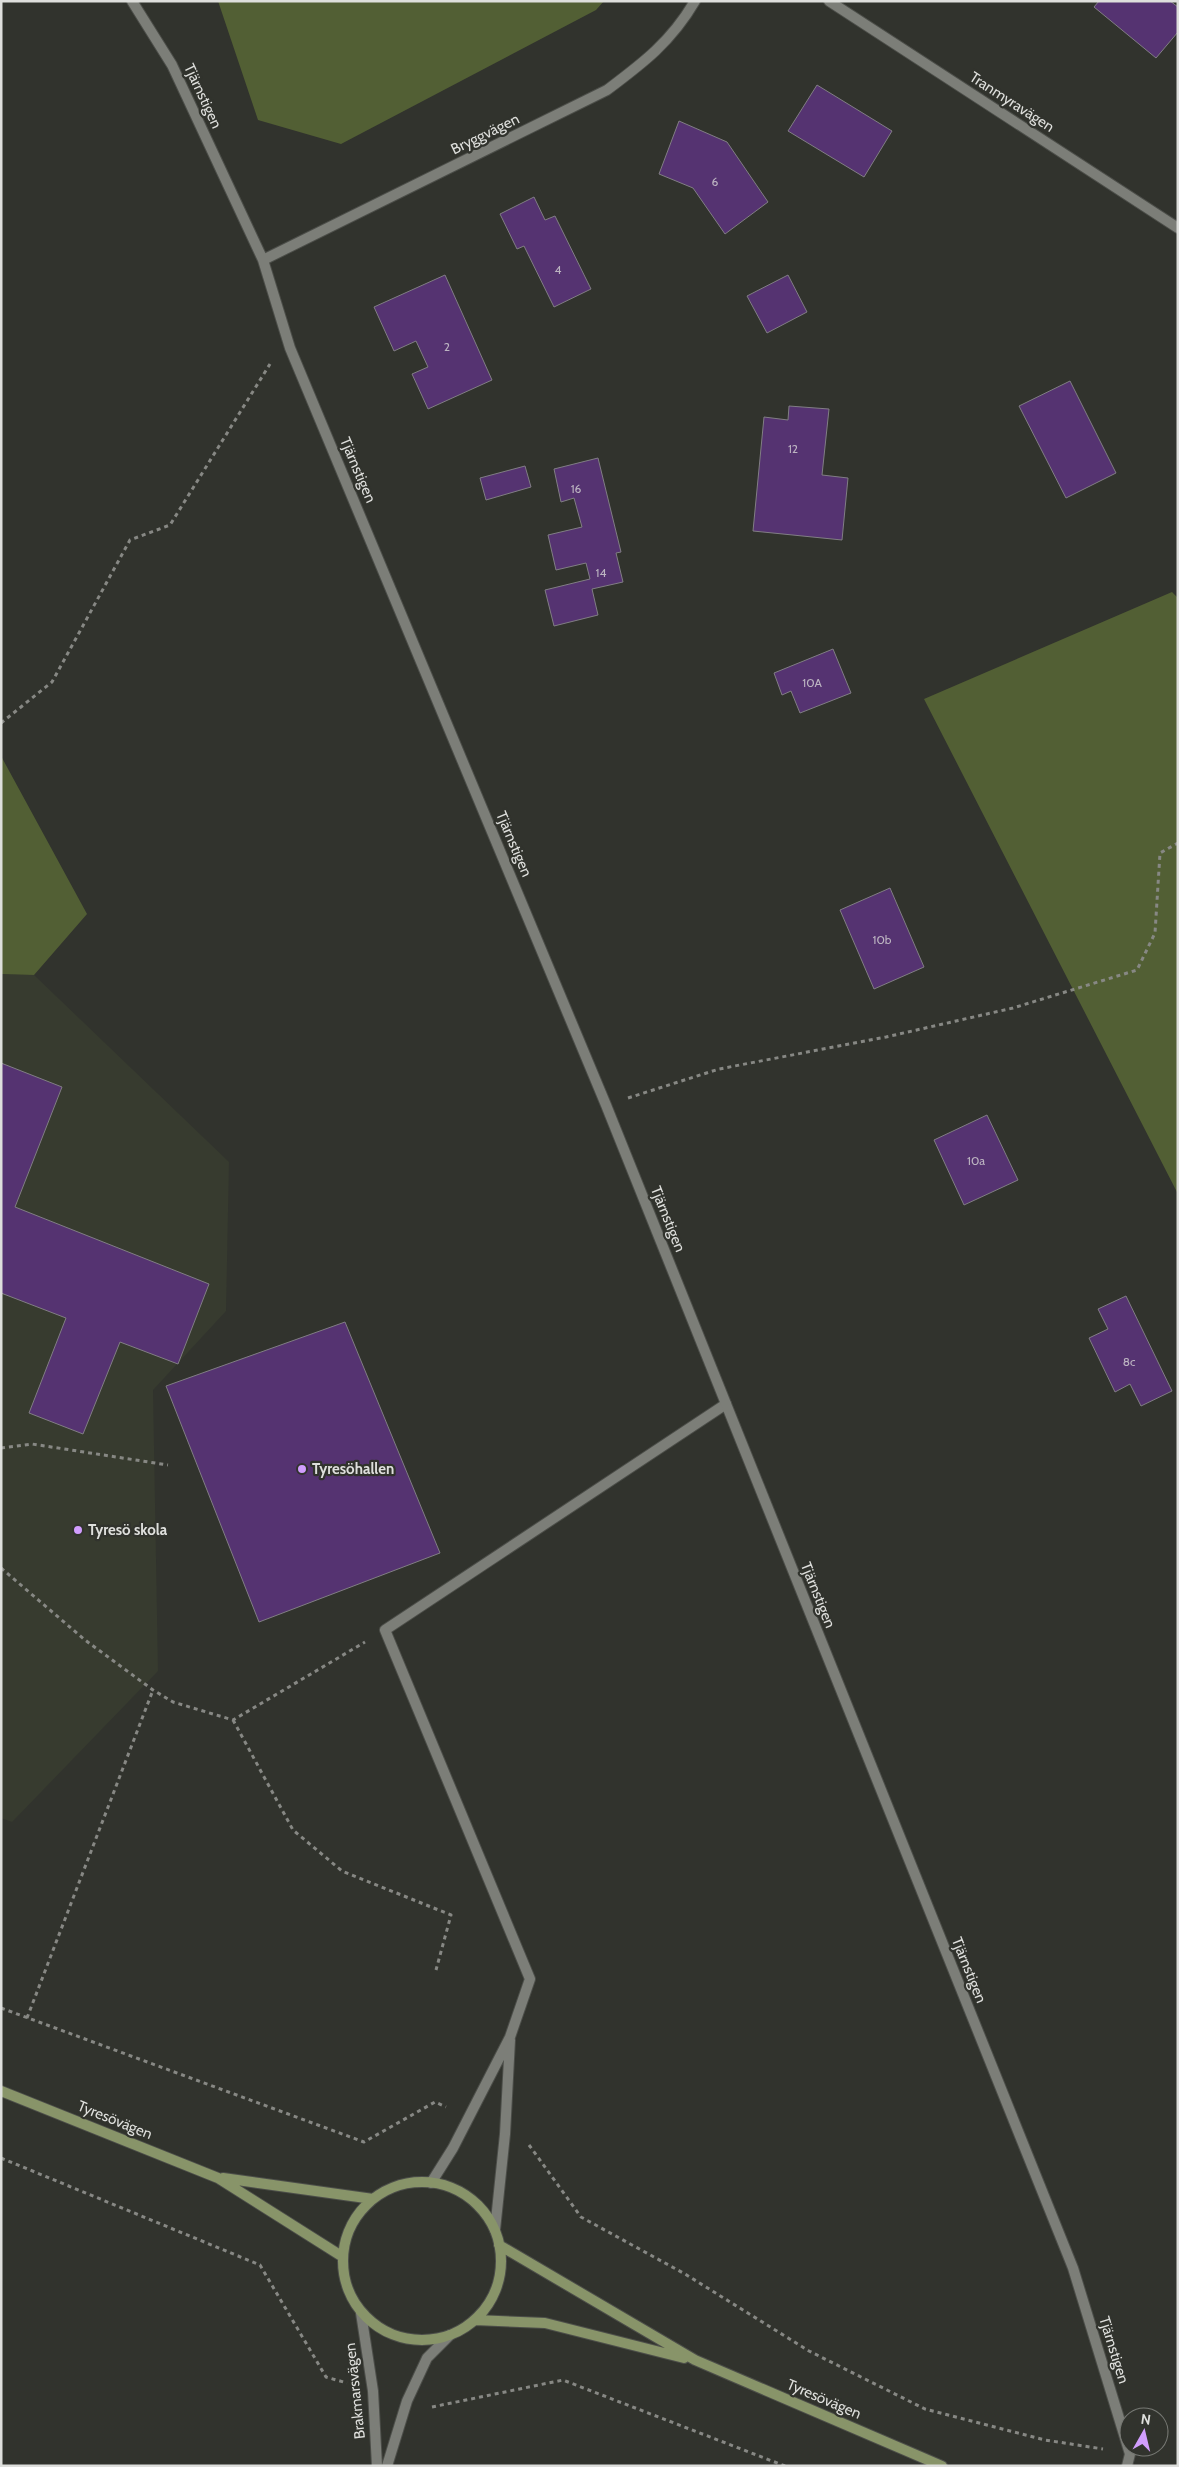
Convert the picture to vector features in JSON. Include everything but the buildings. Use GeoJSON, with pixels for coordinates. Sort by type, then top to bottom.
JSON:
{"type":"FeatureCollection","features":[{"type":"Feature","properties":{"kind":"main road","name":"Tyresövägen"},"geometry":{"type":"LineString","coordinates":[[1,2091],[218,2178],[343,2257]]}},
{"type":"Feature","properties":{"kind":"main road","name":"Tyresövägen"},"geometry":{"type":"LineString","coordinates":[[218,2178],[373,2199]]}},
{"type":"Feature","properties":{"kind":"main road"},"geometry":{"type":"LineString","coordinates":[[411,2183],[431,2183],[452,2188],[475,2201],[495,2230],[501,2263],[495,2292],[475,2320],[462,2330],[450,2335],[416,2340],[398,2337],[383,2330],[361,2313],[353,2301],[345,2280],[343,2257],[348,2231],[373,2199],[395,2187],[411,2183]]}},
{"type":"Feature","properties":{"kind":"main road","name":"Tyresövägen"},"geometry":{"type":"LineString","coordinates":[[499,2245],[695,2360],[942,2466]]}},
{"type":"Feature","properties":{"kind":"main road","name":"Tyresövägen"},"geometry":{"type":"LineString","coordinates":[[475,2320],[545,2323],[695,2360]]}},
{"type":"Feature","properties":{"kind":"street","name":"Tjärnstigen"},"geometry":{"type":"LineString","coordinates":[[132,1],[172,65],[263,260],[290,348],[606,1105],[1073,2268],[1119,2418]]}},
{"type":"Feature","properties":{"kind":"street","name":"Bryggvägen"},"geometry":{"type":"LineString","coordinates":[[263,260],[607,90],[652,56],[684,20],[695,1]]}},
{"type":"Feature","properties":{"kind":"street","name":"Tranmyravägen"},"geometry":{"type":"LineString","coordinates":[[830,1],[1178,228]]}},
{"type":"Feature","properties":{"kind":"street"},"geometry":{"type":"LineString","coordinates":[[431,2183],[453,2148],[510,2037],[530,1979],[384,1630],[726,1404]]}},
{"type":"Feature","properties":{"kind":"street"},"geometry":{"type":"LineString","coordinates":[[495,2230],[505,2134],[510,2037]]}},
{"type":"Feature","properties":{"kind":"street","name":"Brakmarsvägen"},"geometry":{"type":"LineString","coordinates":[[361,2313],[373,2391],[377,2466]]}},
{"type":"Feature","properties":{"kind":"street"},"geometry":{"type":"LineString","coordinates":[[387,2466],[407,2401],[427,2358],[450,2335]]}},
{"type":"Feature","properties":{"kind":"path"},"geometry":{"type":"LineString","coordinates":[[1,723],[52,682],[130,540],[170,525],[270,364],[290,348]]}},
{"type":"Feature","properties":{"kind":"path"},"geometry":{"type":"LineString","coordinates":[[606,1105],[720,1069],[886,1037],[1013,1008],[1137,970],[1155,933],[1160,853],[1178,843]]}},
{"type":"Feature","properties":{"kind":"path"},"geometry":{"type":"LineString","coordinates":[[1,1448],[32,1444],[168,1465]]}},
{"type":"Feature","properties":{"kind":"path"},"geometry":{"type":"LineString","coordinates":[[1,1568],[85,1640],[153,1690],[173,1702],[233,1720],[293,1830],[342,1870],[451,1915],[436,1970]]}},
{"type":"Feature","properties":{"kind":"path"},"geometry":{"type":"LineString","coordinates":[[233,1720],[384,1630]]}},
{"type":"Feature","properties":{"kind":"path"},"geometry":{"type":"LineString","coordinates":[[27,2018],[153,1690]]}},
{"type":"Feature","properties":{"kind":"path"},"geometry":{"type":"LineString","coordinates":[[1,2008],[364,2142],[435,2102],[468,2117]]}},
{"type":"Feature","properties":{"kind":"path"},"geometry":{"type":"LineString","coordinates":[[505,2134],[531,2146],[581,2217],[685,2274],[809,2351],[925,2409],[1046,2440],[1119,2452]]}},
{"type":"Feature","properties":{"kind":"shaded area","name":"Tyresö skola"},"geometry":{"type":"Polygon","coordinates":[[[1,974],[34,975],[229,1162],[226,1311],[153,1390],[158,1671],[12,1822],[1,1818],[1,974]]]}},
{"type":"Feature","properties":{"kind":"green space"},"geometry":{"type":"Polygon","coordinates":[[[218,1],[604,1],[596,10],[341,144],[258,120],[218,1]]]}},
{"type":"Feature","properties":{"kind":"green space"},"geometry":{"type":"Polygon","coordinates":[[[1172,592],[1178,598],[1178,1194],[924,699],[1172,592]]]}},
{"type":"Feature","properties":{"kind":"green space"},"geometry":{"type":"Polygon","coordinates":[[[1,756],[87,914],[34,975],[1,974],[1,756]]]}},
{"type":"Feature","properties":{"kind":"place","name":"Tyresöhallen"},"geometry":{"type":"Point","coordinates":[302,1469]}},
{"type":"Feature","properties":{"kind":"place","name":"Tyresö skola"},"geometry":{"type":"Point","coordinates":[78,1530]}}]}
